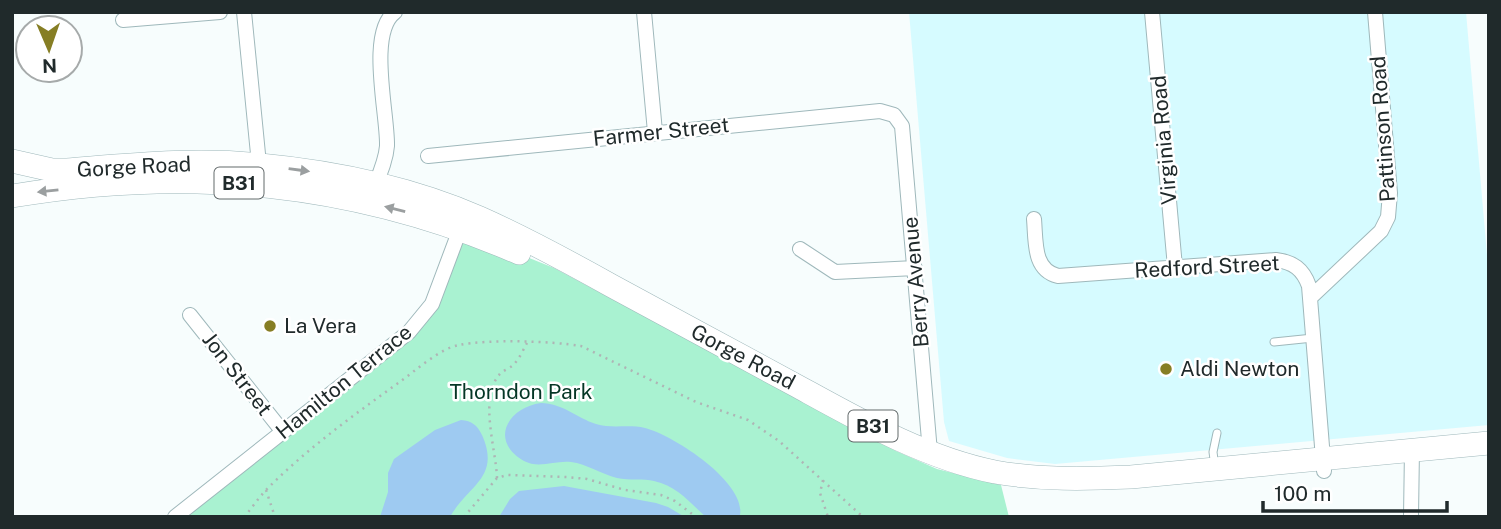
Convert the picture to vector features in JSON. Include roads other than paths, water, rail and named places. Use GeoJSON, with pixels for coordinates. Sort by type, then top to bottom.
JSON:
{"type":"FeatureCollection","features":[{"type":"Feature","properties":{"kind":"main road","name":"Gorge Road"},"geometry":{"type":"LineString","coordinates":[[12,161],[52,170],[186,163],[259,164],[376,183],[569,263],[888,434],[954,461],[993,471],[1034,478],[1096,479],[1215,469],[1324,465]]}},
{"type":"Feature","properties":{"kind":"main road","name":"Gorge Road"},"geometry":{"type":"LineString","coordinates":[[12,196],[121,184],[181,181],[257,184],[358,200],[411,213],[463,221],[860,433],[937,469],[1001,485],[1082,492],[1413,456],[1489,443]]}},
{"type":"Feature","properties":{"kind":"main road","name":"Gorge Road"},"geometry":{"type":"LineString","coordinates":[[1413,456],[1489,455]]}},
{"type":"Feature","properties":{"kind":"street"},"geometry":{"type":"LineString","coordinates":[[123,20],[220,12]]}},
{"type":"Feature","properties":{"kind":"street"},"geometry":{"type":"LineString","coordinates":[[244,12],[259,164]]}},
{"type":"Feature","properties":{"kind":"street"},"geometry":{"type":"LineString","coordinates":[[376,183],[387,145],[380,79],[382,44],[387,22],[396,12]]}},
{"type":"Feature","properties":{"kind":"street"},"geometry":{"type":"LineString","coordinates":[[644,12],[655,132]]}},
{"type":"Feature","properties":{"kind":"street","name":"Virginia Road"},"geometry":{"type":"LineString","coordinates":[[1152,12],[1175,267]]}},
{"type":"Feature","properties":{"kind":"street","name":"Pattinson Road"},"geometry":{"type":"LineString","coordinates":[[1310,298],[1381,231],[1388,217],[1390,193],[1375,12]]}},
{"type":"Feature","properties":{"kind":"street","name":"Farmer Street"},"geometry":{"type":"LineString","coordinates":[[428,156],[880,111],[894,115]]}},
{"type":"Feature","properties":{"kind":"street","name":"Berry Avenue"},"geometry":{"type":"LineString","coordinates":[[894,115],[902,126],[930,452]]}},
{"type":"Feature","properties":{"kind":"street","name":"Redford Street"},"geometry":{"type":"LineString","coordinates":[[1034,219],[1041,266],[1048,274],[1058,276],[1289,261],[1305,275],[1310,298],[1324,465]]}},
{"type":"Feature","properties":{"kind":"street","name":"Hamilton Terrace"},"geometry":{"type":"LineString","coordinates":[[175,517],[409,332],[432,304],[463,221]]}},
{"type":"Feature","properties":{"kind":"street"},"geometry":{"type":"LineString","coordinates":[[800,249],[835,272],[915,268]]}},
{"type":"Feature","properties":{"kind":"street","name":"Jon Street"},"geometry":{"type":"LineString","coordinates":[[190,315],[283,432]]}},
{"type":"Feature","properties":{"kind":"street"},"geometry":{"type":"LineString","coordinates":[[1411,517],[1413,456]]}},
{"type":"Feature","properties":{"kind":"lane"},"geometry":{"type":"LineString","coordinates":[[1274,342],[1313,338]]}},
{"type":"Feature","properties":{"kind":"lane"},"geometry":{"type":"LineString","coordinates":[[1215,469],[1213,452],[1217,433]]}},
{"type":"Feature","properties":{"kind":"water"},"geometry":{"type":"Polygon","coordinates":[[[541,403],[556,405],[596,424],[645,428],[672,440],[705,462],[732,488],[739,502],[740,515],[706,517],[676,491],[654,481],[617,478],[571,462],[536,464],[524,461],[513,453],[507,444],[507,426],[519,411],[541,403]]]}},
{"type":"Feature","properties":{"kind":"water"},"geometry":{"type":"Polygon","coordinates":[[[461,420],[476,426],[482,435],[488,461],[480,480],[450,517],[380,517],[388,492],[388,473],[394,459],[435,430],[461,420]]]}},
{"type":"Feature","properties":{"kind":"water"},"geometry":{"type":"Polygon","coordinates":[[[564,486],[656,503],[685,517],[499,517],[510,499],[519,491],[564,486]]]}},
{"type":"Feature","properties":{"kind":"place","name":"La Vera"},"geometry":{"type":"Point","coordinates":[270,326]}},
{"type":"Feature","properties":{"kind":"place","name":"Aldi Newton"},"geometry":{"type":"Point","coordinates":[1166,369]}},
{"type":"Feature","properties":{"kind":"park label","name":"Thorndon Park"},"geometry":{"type":"Point","coordinates":[521,392]}}]}
